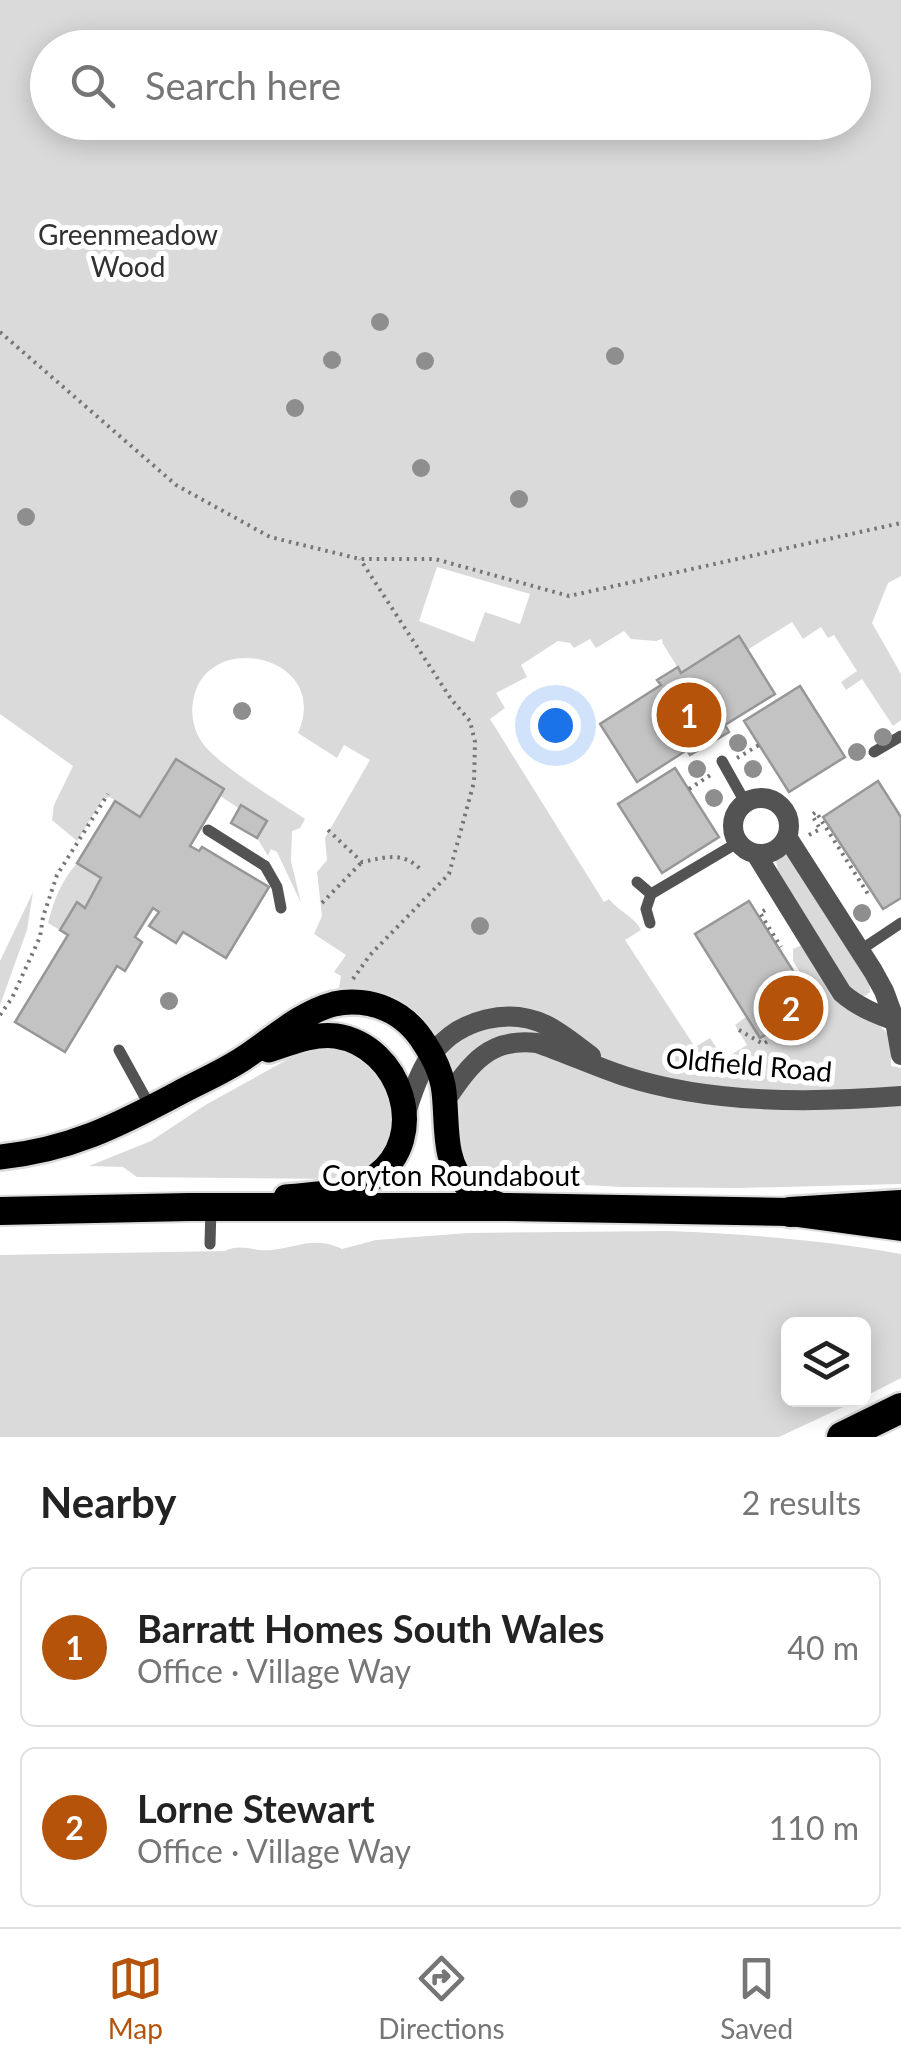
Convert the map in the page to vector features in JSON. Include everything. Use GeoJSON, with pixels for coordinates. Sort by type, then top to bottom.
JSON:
{"type":"FeatureCollection","features":[{"type":"Feature","properties":{"kind":"highway"},"geometry":{"type":"LineString","coordinates":[[790,1212],[901,1204]]}},
{"type":"Feature","properties":{"kind":"highway","name":"Coryton Roundabout"},"geometry":{"type":"LineString","coordinates":[[0,1211],[506,1207],[790,1212],[901,1227]]}},
{"type":"Feature","properties":{"kind":"highway"},"geometry":{"type":"LineString","coordinates":[[842,1437],[901,1408]]}},
{"type":"Feature","properties":{"kind":"main road"},"geometry":{"type":"LineString","coordinates":[[0,1157],[57,1147],[99,1134],[241,1060],[298,1019],[336,1004],[354,1002],[397,1014],[418,1032],[443,1083],[448,1147],[456,1169],[464,1184],[481,1199],[506,1207]]}},
{"type":"Feature","properties":{"kind":"main road"},"geometry":{"type":"LineString","coordinates":[[200,1207],[352,1188],[375,1177],[402,1145],[406,1115],[401,1093],[377,1058],[351,1041],[314,1036],[241,1060]]}},
{"type":"Feature","properties":{"kind":"street"},"geometry":{"type":"LineString","coordinates":[[789,841],[770,854],[744,849],[733,835],[733,816],[745,802],[763,798],[781,806],[789,824],[789,841],[884,991],[901,1055]]}},
{"type":"Feature","properties":{"kind":"street"},"geometry":{"type":"LineString","coordinates":[[756,854],[842,993],[853,1003],[895,1022]]}},
{"type":"Feature","properties":{"kind":"street"},"geometry":{"type":"LineString","coordinates":[[406,1115],[418,1078],[432,1054],[443,1042],[475,1022],[492,1017],[519,1017],[545,1024],[608,1069]]}},
{"type":"Feature","properties":{"kind":"street","name":"Oldfield Road"},"geometry":{"type":"LineString","coordinates":[[445,1101],[481,1056],[506,1043],[536,1043],[654,1083],[732,1096],[819,1100],[901,1096]]}},
{"type":"Feature","properties":{"kind":"lane"},"geometry":{"type":"LineString","coordinates":[[874,752],[901,736]]}},
{"type":"Feature","properties":{"kind":"lane"},"geometry":{"type":"LineString","coordinates":[[723,764],[745,802]]}},
{"type":"Feature","properties":{"kind":"lane"},"geometry":{"type":"LineString","coordinates":[[208,830],[265,866],[277,888],[280,908]]}},
{"type":"Feature","properties":{"kind":"lane"},"geometry":{"type":"LineString","coordinates":[[650,923],[646,909],[652,894],[737,843]]}},
{"type":"Feature","properties":{"kind":"lane"},"geometry":{"type":"LineString","coordinates":[[637,882],[652,894]]}},
{"type":"Feature","properties":{"kind":"lane"},"geometry":{"type":"LineString","coordinates":[[860,951],[901,923]]}},
{"type":"Feature","properties":{"kind":"lane"},"geometry":{"type":"LineString","coordinates":[[119,1050],[151,1108]]}},
{"type":"Feature","properties":{"kind":"lane"},"geometry":{"type":"LineString","coordinates":[[200,1207],[210,1244]]}},
{"type":"Feature","properties":{"kind":"path"},"geometry":{"type":"LineString","coordinates":[[0,332],[176,485],[270,537],[360,559],[436,558],[568,596],[901,523]]}},
{"type":"Feature","properties":{"kind":"path"},"geometry":{"type":"LineString","coordinates":[[336,1004],[370,955],[449,874],[474,782],[475,742],[470,721],[451,699],[360,559]]}},
{"type":"Feature","properties":{"kind":"path"},"geometry":{"type":"LineString","coordinates":[[689,788],[759,745]]}},
{"type":"Feature","properties":{"kind":"path"},"geometry":{"type":"LineString","coordinates":[[0,1016],[40,937],[42,917],[57,875],[108,794]]}},
{"type":"Feature","properties":{"kind":"path"},"geometry":{"type":"LineString","coordinates":[[789,841],[820,829],[812,816],[816,812],[868,894]]}},
{"type":"Feature","properties":{"kind":"path"},"geometry":{"type":"LineString","coordinates":[[328,830],[362,862]]}},
{"type":"Feature","properties":{"kind":"path"},"geometry":{"type":"LineString","coordinates":[[322,903],[362,862],[397,856],[412,860],[422,870]]}},
{"type":"Feature","properties":{"kind":"path"},"geometry":{"type":"LineString","coordinates":[[799,1020],[842,993]]}},
{"type":"Feature","properties":{"kind":"path"},"geometry":{"type":"LineString","coordinates":[[739,1030],[763,1044],[782,1033]]}},
{"type":"Feature","properties":{"kind":"green space","name":"Greenmeadow Wood"},"geometry":{"type":"Polygon","coordinates":[[[0,0],[901,0],[901,576],[888,583],[872,623],[901,674],[901,720],[893,726],[862,679],[846,690],[841,682],[857,671],[834,635],[828,638],[821,627],[803,639],[792,622],[747,650],[738,637],[681,673],[662,639],[631,639],[624,631],[596,648],[590,639],[574,648],[558,641],[521,665],[527,677],[496,693],[505,708],[490,719],[604,902],[609,899],[638,925],[641,930],[625,940],[695,1047],[710,1038],[724,1059],[747,1045],[735,1025],[747,1016],[778,1027],[784,1034],[801,1024],[796,1015],[818,1001],[793,961],[793,949],[802,945],[887,1033],[891,1066],[901,1068],[901,1184],[738,1188],[506,1181],[464,1184],[418,1032],[336,1003],[341,976],[334,972],[346,955],[314,934],[322,916],[317,872],[327,860],[325,838],[370,760],[344,745],[337,758],[298,733],[304,707],[298,685],[284,670],[264,661],[242,658],[221,663],[204,676],[194,697],[192,714],[201,741],[234,771],[305,819],[300,828],[292,831],[291,861],[301,903],[277,852],[271,849],[268,856],[257,838],[267,821],[220,796],[224,789],[176,760],[140,817],[110,797],[103,799],[77,841],[52,820],[54,805],[73,766],[0,714],[0,0]],[[437,567],[419,621],[474,642],[485,612],[520,624],[530,594],[437,567]]]}},
{"type":"Feature","properties":{"kind":"green space"},"geometry":{"type":"Polygon","coordinates":[[[780,855],[793,860],[869,981],[870,992],[865,996],[851,990],[778,871],[776,861],[780,855]]]}},
{"type":"Feature","properties":{"kind":"green space"},"geometry":{"type":"Polygon","coordinates":[[[77,863],[101,878],[85,908],[77,903],[60,930],[48,923],[59,891],[77,863]]]}},
{"type":"Feature","properties":{"kind":"green space"},"geometry":{"type":"Polygon","coordinates":[[[33,892],[27,930],[0,1005],[0,961],[33,892]]]}},
{"type":"Feature","properties":{"kind":"green space"},"geometry":{"type":"Polygon","coordinates":[[[323,1045],[356,1052],[390,1087],[387,1145],[382,1155],[360,1171],[342,1179],[137,1177],[123,1167],[89,1166],[151,1141],[207,1104],[292,1057],[323,1045]]]}},
{"type":"Feature","properties":{"kind":"green space"},"geometry":{"type":"Polygon","coordinates":[[[668,1231],[785,1238],[901,1254],[901,1378],[871,1393],[871,1317],[781,1317],[781,1407],[843,1407],[779,1437],[0,1437],[0,1255],[265,1250],[315,1243],[342,1249],[376,1240],[468,1233],[668,1231]]]}},
{"type":"Feature","properties":{"kind":"building"},"geometry":{"type":"Polygon","coordinates":[[[739,636],[775,694],[725,725],[729,732],[690,755],[687,750],[637,782],[600,724],[661,685],[657,680],[678,667],[681,673],[739,636]]]}},
{"type":"Feature","properties":{"kind":"building"},"geometry":{"type":"Polygon","coordinates":[[[800,686],[845,757],[789,792],[744,721],[800,686]]]}},
{"type":"Feature","properties":{"kind":"building"},"geometry":{"type":"Polygon","coordinates":[[[176,759],[224,789],[190,846],[199,851],[202,847],[269,887],[226,958],[183,932],[176,943],[149,926],[159,912],[153,908],[135,937],[142,942],[125,971],[117,966],[65,1052],[15,1022],[68,935],[60,930],[77,902],[85,908],[101,878],[77,863],[115,801],[140,817],[176,759]]]}},
{"type":"Feature","properties":{"kind":"building"},"geometry":{"type":"Polygon","coordinates":[[[675,768],[719,837],[662,873],[618,804],[675,768]]]}},
{"type":"Feature","properties":{"kind":"building"},"geometry":{"type":"Polygon","coordinates":[[[878,781],[901,817],[901,898],[883,909],[823,817],[878,781]]]}},
{"type":"Feature","properties":{"kind":"building"},"geometry":{"type":"Polygon","coordinates":[[[241,805],[267,821],[257,838],[231,823],[241,805]]]}},
{"type":"Feature","properties":{"kind":"building"},"geometry":{"type":"Polygon","coordinates":[[[749,901],[814,1004],[796,1015],[801,1023],[783,1035],[778,1027],[760,1038],[695,934],[749,901]]]}},
{"type":"Feature","properties":{"kind":"place","name":"Barratt Homes South Wales"},"geometry":{"type":"Point","coordinates":[689,715]}},
{"type":"Feature","properties":{"kind":"place","name":"Lorne Stewart"},"geometry":{"type":"Point","coordinates":[791,1008]}}]}
